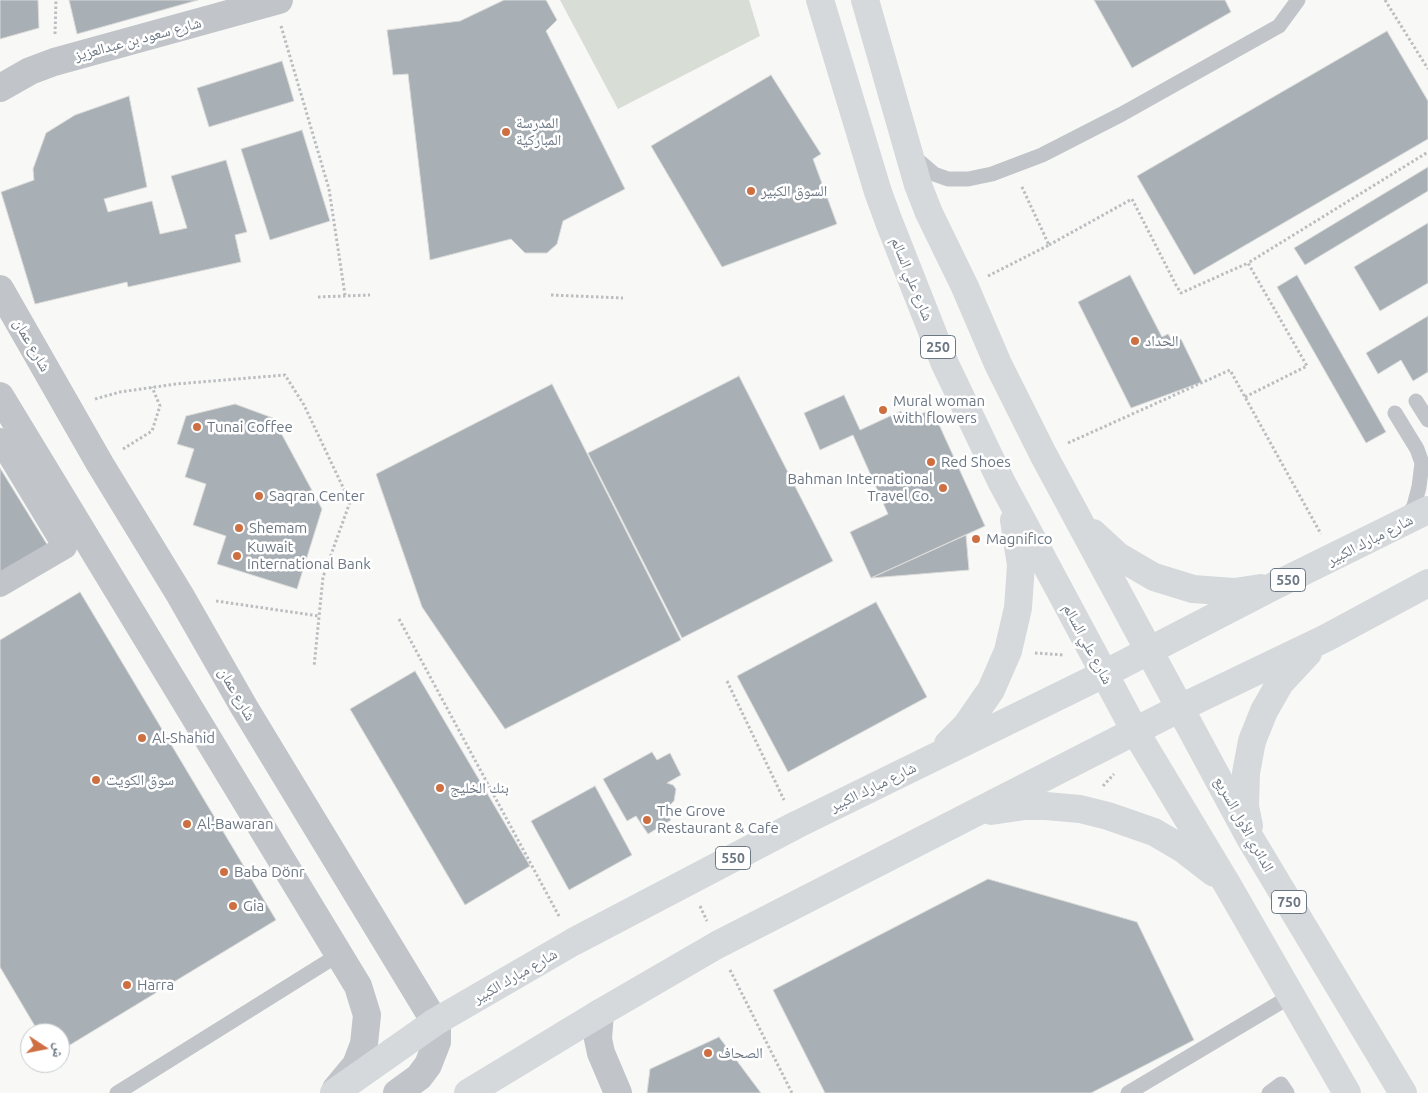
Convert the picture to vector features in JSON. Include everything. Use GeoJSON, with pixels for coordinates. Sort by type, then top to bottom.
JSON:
{"type":"FeatureCollection","features":[{"type":"Feature","properties":{"kind":"main road","name":"شارع علي السالم"},"geometry":{"type":"LineString","coordinates":[[820,0],[878,192],[945,364],[1001,481],[1135,731]]}},
{"type":"Feature","properties":{"kind":"main road"},"geometry":{"type":"LineString","coordinates":[[865,0],[918,185],[929,213],[965,288],[998,364],[1043,454],[1066,494],[1148,652],[1180,708]]}},
{"type":"Feature","properties":{"kind":"main road"},"geometry":{"type":"LineString","coordinates":[[935,757],[966,726],[991,690],[1008,651],[1018,608],[1021,565],[1015,522],[1001,481]]}},
{"type":"Feature","properties":{"kind":"main road"},"geometry":{"type":"LineString","coordinates":[[1066,494],[1088,528],[1118,556],[1154,577],[1193,589],[1218,591],[1234,592],[1274,586]]}},
{"type":"Feature","properties":{"kind":"main road","name":"شارع مبارك الكبير"},"geometry":{"type":"LineString","coordinates":[[334,1093],[435,1022],[573,942],[796,826],[1148,652],[1274,586],[1335,558],[1428,510]]}},
{"type":"Feature","properties":{"kind":"main road"},"geometry":{"type":"LineString","coordinates":[[468,1093],[717,945],[1180,708],[1326,638],[1428,583]]}},
{"type":"Feature","properties":{"kind":"main road"},"geometry":{"type":"LineString","coordinates":[[1250,838],[1245,806],[1246,773],[1252,741],[1261,718],[1280,683],[1301,658],[1326,638]]}},
{"type":"Feature","properties":{"kind":"main road","name":"الدائري الأول السريع"},"geometry":{"type":"LineString","coordinates":[[1180,708],[1250,838],[1403,1093]]}},
{"type":"Feature","properties":{"kind":"main road"},"geometry":{"type":"LineString","coordinates":[[1135,731],[1227,884],[1347,1093]]}},
{"type":"Feature","properties":{"kind":"main road"},"geometry":{"type":"LineString","coordinates":[[970,814],[1024,806],[1046,806],[1080,809],[1108,816],[1154,832],[1200,861],[1227,884]]}},
{"type":"Feature","properties":{"kind":"street","name":"شارع سعود بن عبدالعزيز"},"geometry":{"type":"LineString","coordinates":[[0,88],[30,71],[54,62],[277,1]]}},
{"type":"Feature","properties":{"kind":"street","name":"شارع عمان"},"geometry":{"type":"LineString","coordinates":[[0,289],[100,464],[180,595],[244,707],[435,1022]]}},
{"type":"Feature","properties":{"kind":"street"},"geometry":{"type":"LineString","coordinates":[[0,396],[358,986],[367,1015],[364,1044],[356,1065],[334,1093]]}},
{"type":"Feature","properties":{"kind":"street"},"geometry":{"type":"LineString","coordinates":[[0,440],[65,547],[0,585]]}},
{"type":"Feature","properties":{"kind":"street"},"geometry":{"type":"LineString","coordinates":[[600,1013],[598,1039],[601,1053],[618,1093]]}},
{"type":"Feature","properties":{"kind":"street"},"geometry":{"type":"LineString","coordinates":[[397,1093],[419,1077],[428,1065],[436,1042],[437,1031],[435,1022]]}},
{"type":"Feature","properties":{"kind":"lane"},"geometry":{"type":"LineString","coordinates":[[909,152],[934,174],[948,179],[968,179],[992,174],[1042,155],[1122,114],[1279,26],[1298,0]]}},
{"type":"Feature","properties":{"kind":"lane"},"geometry":{"type":"LineString","coordinates":[[1416,401],[1428,420]]}},
{"type":"Feature","properties":{"kind":"lane"},"geometry":{"type":"LineString","coordinates":[[1394,413],[1417,449],[1422,463],[1414,506],[1404,522]]}},
{"type":"Feature","properties":{"kind":"lane"},"geometry":{"type":"LineString","coordinates":[[117,1093],[338,955]]}},
{"type":"Feature","properties":{"kind":"lane"},"geometry":{"type":"LineString","coordinates":[[1128,1093],[1291,996]]}},
{"type":"Feature","properties":{"kind":"lane"},"geometry":{"type":"LineString","coordinates":[[1269,1093],[1281,1084],[1287,1093]]}},
{"type":"Feature","properties":{"kind":"path"},"geometry":{"type":"LineString","coordinates":[[1385,0],[1428,69]]}},
{"type":"Feature","properties":{"kind":"path"},"geometry":{"type":"LineString","coordinates":[[277,1],[330,189],[345,295]]}},
{"type":"Feature","properties":{"kind":"path"},"geometry":{"type":"LineString","coordinates":[[965,288],[1132,200],[1176,285],[1182,292],[1248,263],[1428,152]]}},
{"type":"Feature","properties":{"kind":"path"},"geometry":{"type":"LineString","coordinates":[[1012,166],[1048,244]]}},
{"type":"Feature","properties":{"kind":"path"},"geometry":{"type":"LineString","coordinates":[[1245,397],[1306,366],[1248,263]]}},
{"type":"Feature","properties":{"kind":"path"},"geometry":{"type":"LineString","coordinates":[[318,297],[370,295]]}},
{"type":"Feature","properties":{"kind":"path"},"geometry":{"type":"LineString","coordinates":[[551,295],[623,298]]}},
{"type":"Feature","properties":{"kind":"path"},"geometry":{"type":"LineString","coordinates":[[1043,454],[1230,370],[1335,558]]}},
{"type":"Feature","properties":{"kind":"path"},"geometry":{"type":"LineString","coordinates":[[68,408],[120,392],[152,387],[285,376],[304,405],[350,502],[323,577],[314,667]]}},
{"type":"Feature","properties":{"kind":"path"},"geometry":{"type":"LineString","coordinates":[[100,464],[152,431],[160,406],[152,387]]}},
{"type":"Feature","properties":{"kind":"path"},"geometry":{"type":"LineString","coordinates":[[180,595],[319,616]]}},
{"type":"Feature","properties":{"kind":"path"},"geometry":{"type":"LineString","coordinates":[[399,620],[573,942]]}},
{"type":"Feature","properties":{"kind":"path"},"geometry":{"type":"LineString","coordinates":[[727,681],[796,826]]}},
{"type":"Feature","properties":{"kind":"path"},"geometry":{"type":"LineString","coordinates":[[689,881],[717,945],[792,1093]]}},
{"type":"Feature","properties":{"kind":"shaded area"},"geometry":{"type":"Polygon","coordinates":[[[560,0],[749,0],[760,36],[618,109],[560,0]]]}},
{"type":"Feature","properties":{"kind":"building"},"geometry":{"type":"Polygon","coordinates":[[[0,0],[38,0],[39,28],[0,39],[0,0]]]}},
{"type":"Feature","properties":{"kind":"building"},"geometry":{"type":"Polygon","coordinates":[[[69,0],[198,0],[77,34],[69,0]]]}},
{"type":"Feature","properties":{"kind":"building","name":"المدرسة المباركية"},"geometry":{"type":"Polygon","coordinates":[[[504,0],[546,0],[557,20],[546,31],[625,189],[563,221],[557,244],[547,253],[525,253],[511,239],[430,260],[408,74],[393,75],[387,30],[460,21],[504,0]]]}},
{"type":"Feature","properties":{"kind":"building"},"geometry":{"type":"Polygon","coordinates":[[[1094,0],[1225,0],[1231,12],[1132,68],[1094,0]]]}},
{"type":"Feature","properties":{"kind":"building"},"geometry":{"type":"Polygon","coordinates":[[[1387,31],[1428,101],[1428,139],[1194,275],[1137,176],[1387,31]]]}},
{"type":"Feature","properties":{"kind":"building"},"geometry":{"type":"Polygon","coordinates":[[[282,61],[294,101],[209,127],[197,88],[282,61]]]}},
{"type":"Feature","properties":{"kind":"building","name":"السوق الكبير"},"geometry":{"type":"Polygon","coordinates":[[[771,75],[821,154],[813,159],[837,224],[722,267],[651,146],[771,75]]]}},
{"type":"Feature","properties":{"kind":"building"},"geometry":{"type":"Polygon","coordinates":[[[129,96],[147,187],[104,199],[108,212],[152,201],[160,234],[187,228],[171,176],[226,160],[247,232],[235,235],[241,262],[128,287],[127,282],[35,304],[1,192],[34,180],[33,169],[46,133],[75,115],[129,96]]]}},
{"type":"Feature","properties":{"kind":"building"},"geometry":{"type":"Polygon","coordinates":[[[302,130],[330,221],[270,240],[241,149],[302,130]]]}},
{"type":"Feature","properties":{"kind":"building"},"geometry":{"type":"Polygon","coordinates":[[[1428,167],[1428,191],[1305,265],[1294,248],[1428,167]]]}},
{"type":"Feature","properties":{"kind":"building"},"geometry":{"type":"Polygon","coordinates":[[[1428,223],[1428,283],[1380,311],[1354,267],[1428,223]]]}},
{"type":"Feature","properties":{"kind":"building","name":"الحداد"},"geometry":{"type":"Polygon","coordinates":[[[1130,275],[1162,337],[1168,334],[1173,342],[1181,339],[1202,382],[1131,408],[1078,302],[1130,275]]]}},
{"type":"Feature","properties":{"kind":"building"},"geometry":{"type":"Polygon","coordinates":[[[1297,275],[1386,432],[1366,443],[1277,287],[1297,275]]]}},
{"type":"Feature","properties":{"kind":"building"},"geometry":{"type":"Polygon","coordinates":[[[1428,316],[1428,372],[1413,381],[1401,360],[1378,374],[1366,353],[1428,316]]]}},
{"type":"Feature","properties":{"kind":"building"},"geometry":{"type":"Polygon","coordinates":[[[739,376],[833,561],[682,638],[588,453],[739,376]]]}},
{"type":"Feature","properties":{"kind":"building"},"geometry":{"type":"Polygon","coordinates":[[[552,384],[681,640],[505,729],[422,607],[376,474],[552,384]]]}},
{"type":"Feature","properties":{"kind":"building"},"geometry":{"type":"Polygon","coordinates":[[[844,395],[860,430],[901,411],[906,421],[932,409],[985,526],[871,578],[850,532],[888,514],[853,435],[820,450],[804,413],[844,395]]]}},
{"type":"Feature","properties":{"kind":"building","name":"Saqran Center"},"geometry":{"type":"Polygon","coordinates":[[[235,404],[273,418],[322,509],[297,589],[217,564],[226,536],[193,525],[206,484],[185,477],[194,449],[177,444],[186,416],[235,404]]]}},
{"type":"Feature","properties":{"kind":"building"},"geometry":{"type":"Polygon","coordinates":[[[0,468],[48,546],[0,576],[0,468]]]}},
{"type":"Feature","properties":{"kind":"building"},"geometry":{"type":"Polygon","coordinates":[[[966,535],[969,570],[871,578],[966,535]]]}},
{"type":"Feature","properties":{"kind":"building","name":"سوق الكويت"},"geometry":{"type":"Polygon","coordinates":[[[80,592],[276,920],[70,1045],[70,1023],[33,1023],[0,967],[0,640],[80,592]]]}},
{"type":"Feature","properties":{"kind":"building"},"geometry":{"type":"Polygon","coordinates":[[[876,602],[927,697],[788,772],[737,676],[876,602]]]}},
{"type":"Feature","properties":{"kind":"building","name":"بنك الخليج"},"geometry":{"type":"Polygon","coordinates":[[[415,671],[530,866],[465,905],[350,709],[415,671]]]}},
{"type":"Feature","properties":{"kind":"building"},"geometry":{"type":"Polygon","coordinates":[[[652,752],[657,760],[670,753],[681,775],[667,783],[673,785],[676,789],[674,801],[667,808],[662,807],[671,820],[648,834],[636,816],[627,821],[603,779],[652,752]]]}},
{"type":"Feature","properties":{"kind":"building"},"geometry":{"type":"Polygon","coordinates":[[[595,786],[632,855],[569,890],[531,821],[595,786]]]}},
{"type":"Feature","properties":{"kind":"building"},"geometry":{"type":"Polygon","coordinates":[[[988,879],[1137,922],[1194,1040],[1091,1093],[825,1093],[773,990],[988,879]]]}},
{"type":"Feature","properties":{"kind":"building","name":"الصحاف"},"geometry":{"type":"Polygon","coordinates":[[[719,1037],[761,1093],[647,1093],[650,1069],[719,1037]]]}},
{"type":"Feature","properties":{"kind":"place","name":"المدرسة المباركية"},"geometry":{"type":"Point","coordinates":[506,132]}},
{"type":"Feature","properties":{"kind":"place","name":"السوق الكبير"},"geometry":{"type":"Point","coordinates":[751,191]}},
{"type":"Feature","properties":{"kind":"place","name":"الحداد"},"geometry":{"type":"Point","coordinates":[1135,341]}},
{"type":"Feature","properties":{"kind":"place","name":"Mural woman with flowers"},"geometry":{"type":"Point","coordinates":[883,410]}},
{"type":"Feature","properties":{"kind":"place","name":"Tunai Coffee"},"geometry":{"type":"Point","coordinates":[197,427]}},
{"type":"Feature","properties":{"kind":"place","name":"Red Shoes"},"geometry":{"type":"Point","coordinates":[931,462]}},
{"type":"Feature","properties":{"kind":"place","name":"Bahman International Travel Co."},"geometry":{"type":"Point","coordinates":[943,488]}},
{"type":"Feature","properties":{"kind":"place","name":"Saqran Center"},"geometry":{"type":"Point","coordinates":[259,496]}},
{"type":"Feature","properties":{"kind":"place","name":"Shemam"},"geometry":{"type":"Point","coordinates":[239,528]}},
{"type":"Feature","properties":{"kind":"place","name":"Magnifico"},"geometry":{"type":"Point","coordinates":[976,539]}},
{"type":"Feature","properties":{"kind":"place","name":"Kuwait International Bank"},"geometry":{"type":"Point","coordinates":[237,556]}},
{"type":"Feature","properties":{"kind":"place","name":"Al-Shahid"},"geometry":{"type":"Point","coordinates":[142,738]}},
{"type":"Feature","properties":{"kind":"place","name":"سوق الكويت"},"geometry":{"type":"Point","coordinates":[96,780]}},
{"type":"Feature","properties":{"kind":"place","name":"بنك الخليج"},"geometry":{"type":"Point","coordinates":[440,788]}},
{"type":"Feature","properties":{"kind":"place","name":"The Grove Restaurant & Cafe"},"geometry":{"type":"Point","coordinates":[647,820]}},
{"type":"Feature","properties":{"kind":"place","name":"Al-Bawaran"},"geometry":{"type":"Point","coordinates":[187,824]}},
{"type":"Feature","properties":{"kind":"place","name":"Baba Dönr"},"geometry":{"type":"Point","coordinates":[224,872]}},
{"type":"Feature","properties":{"kind":"place","name":"Gia"},"geometry":{"type":"Point","coordinates":[233,906]}},
{"type":"Feature","properties":{"kind":"place","name":"Harra"},"geometry":{"type":"Point","coordinates":[127,985]}},
{"type":"Feature","properties":{"kind":"place","name":"الصحاف"},"geometry":{"type":"Point","coordinates":[708,1053]}}]}
